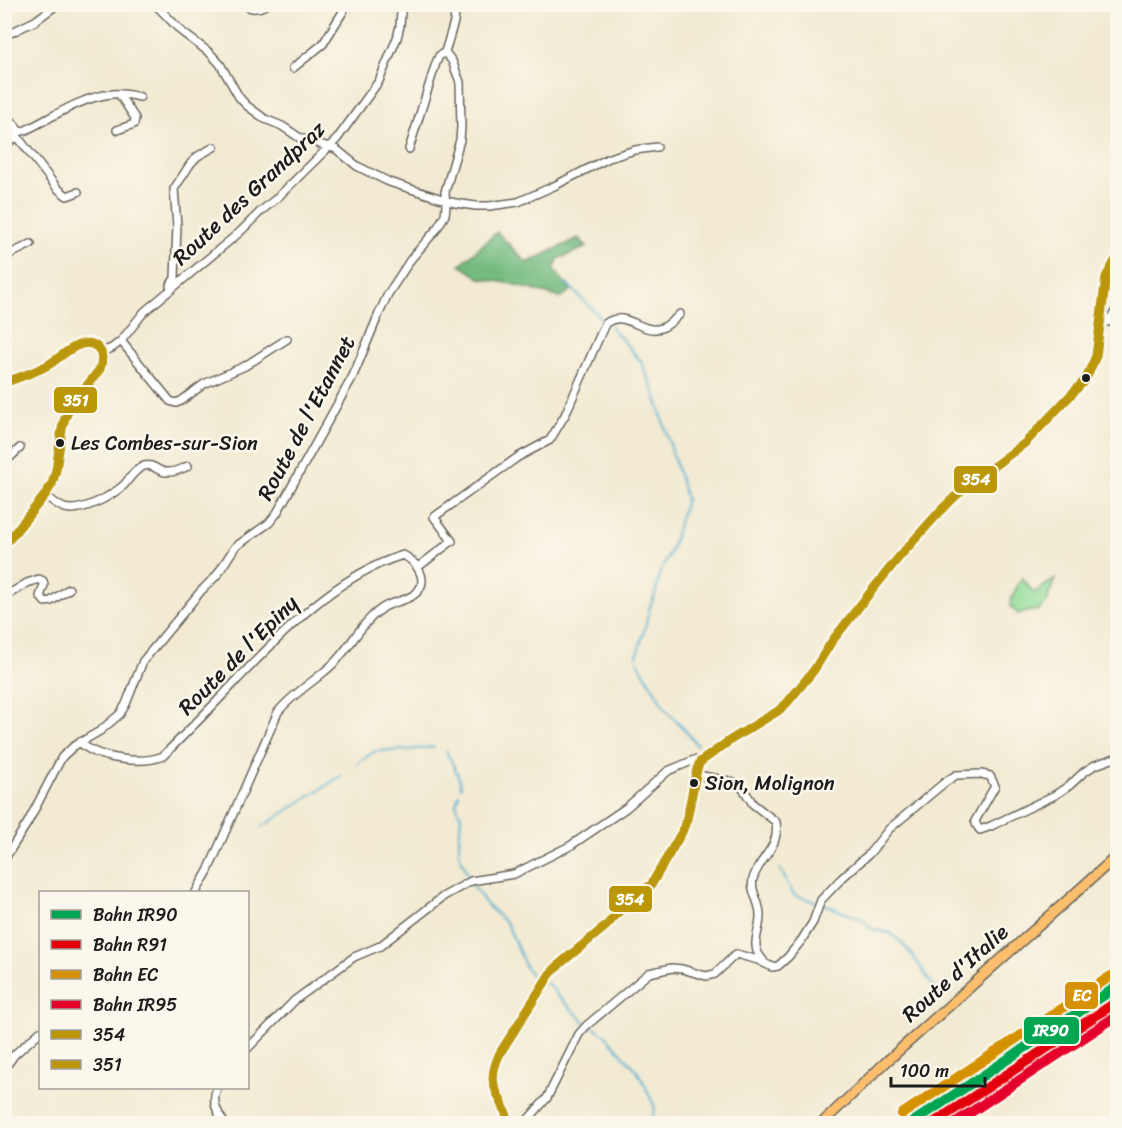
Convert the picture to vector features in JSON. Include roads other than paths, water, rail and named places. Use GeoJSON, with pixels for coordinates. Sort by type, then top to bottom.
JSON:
{"type":"FeatureCollection","features":[{"type":"Feature","properties":{"kind":"main road","name":"Route d'Italie"},"geometry":{"type":"LineString","coordinates":[[821,1124],[886,1062],[1118,855]]}},
{"type":"Feature","properties":{"kind":"street"},"geometry":{"type":"LineString","coordinates":[[4,36],[35,21],[57,4]]}},
{"type":"Feature","properties":{"kind":"street"},"geometry":{"type":"LineString","coordinates":[[155,4],[182,32],[216,60],[246,105],[266,119],[300,138],[336,149],[357,166],[389,182],[455,203],[476,206],[518,202],[609,158],[635,150],[657,147]]}},
{"type":"Feature","properties":{"kind":"street"},"geometry":{"type":"LineString","coordinates":[[243,4],[258,9],[268,4]]}},
{"type":"Feature","properties":{"kind":"street"},"geometry":{"type":"LineString","coordinates":[[292,68],[323,44],[344,10],[345,4]]}},
{"type":"Feature","properties":{"kind":"street","name":"Route des Grandpraz"},"geometry":{"type":"LineString","coordinates":[[101,352],[121,341],[144,312],[240,232],[337,139],[379,81],[397,38],[404,4]]}},
{"type":"Feature","properties":{"kind":"street"},"geometry":{"type":"LineString","coordinates":[[409,149],[436,63],[439,56],[445,52],[454,22],[456,4]]}},
{"type":"Feature","properties":{"kind":"street","name":"Route de l'Etannet"},"geometry":{"type":"LineString","coordinates":[[4,860],[28,822],[62,757],[68,750],[100,731],[120,714],[147,655],[217,575],[235,547],[269,523],[277,513],[353,376],[388,294],[411,259],[443,220],[446,211],[446,186],[460,140],[461,117],[460,82],[452,61],[445,52]]}},
{"type":"Feature","properties":{"kind":"street"},"geometry":{"type":"LineString","coordinates":[[117,130],[134,124],[135,118],[119,94]]}},
{"type":"Feature","properties":{"kind":"street"},"geometry":{"type":"LineString","coordinates":[[4,145],[18,134],[81,103],[104,95],[119,94],[140,97]]}},
{"type":"Feature","properties":{"kind":"street"},"geometry":{"type":"LineString","coordinates":[[4,112],[57,188],[67,196],[78,192]]}},
{"type":"Feature","properties":{"kind":"street"},"geometry":{"type":"LineString","coordinates":[[171,290],[171,283],[175,278],[177,226],[174,189],[191,163],[214,147]]}},
{"type":"Feature","properties":{"kind":"street"},"geometry":{"type":"LineString","coordinates":[[4,257],[31,244]]}},
{"type":"Feature","properties":{"kind":"street"},"geometry":{"type":"LineString","coordinates":[[509,1124],[505,1110],[494,1091],[492,1071],[495,1061],[544,982],[562,962],[606,926],[629,900],[651,885],[682,832],[700,762],[787,703],[814,670],[832,640],[899,557],[942,509],[963,489],[1025,443],[1082,384],[1096,356],[1106,277],[1118,255]]}},
{"type":"Feature","properties":{"kind":"street"},"geometry":{"type":"LineString","coordinates":[[1100,323],[1108,322],[1118,308]]}},
{"type":"Feature","properties":{"kind":"street"},"geometry":{"type":"LineString","coordinates":[[197,891],[208,871],[278,712],[334,663],[360,628],[382,609],[420,590],[423,582],[418,567],[452,541],[435,517],[518,457],[550,440],[565,415],[605,324],[612,319],[622,318],[649,329],[655,329],[666,326],[680,314]]}},
{"type":"Feature","properties":{"kind":"street"},"geometry":{"type":"LineString","coordinates":[[121,341],[170,401],[176,403],[204,384],[245,366],[287,339]]}},
{"type":"Feature","properties":{"kind":"street"},"geometry":{"type":"LineString","coordinates":[[4,383],[44,367],[80,345],[93,345],[101,352],[103,359],[100,369],[71,406],[65,418],[52,484],[4,547]]}},
{"type":"Feature","properties":{"kind":"street"},"geometry":{"type":"LineString","coordinates":[[4,463],[20,448]]}},
{"type":"Feature","properties":{"kind":"street"},"geometry":{"type":"LineString","coordinates":[[45,495],[63,507],[82,508],[116,491],[144,466],[152,466],[160,471],[169,472],[188,466]]}},
{"type":"Feature","properties":{"kind":"street","name":"Route de l'Epiny"},"geometry":{"type":"LineString","coordinates":[[80,742],[91,751],[120,758],[147,760],[163,756],[314,604],[388,559],[403,555],[418,567]]}},
{"type":"Feature","properties":{"kind":"street"},"geometry":{"type":"LineString","coordinates":[[4,597],[27,583],[39,579],[43,581],[40,596],[45,602],[51,601],[69,589]]}},
{"type":"Feature","properties":{"kind":"street"},"geometry":{"type":"LineString","coordinates":[[524,1124],[547,1098],[579,1034],[587,1024],[650,973],[672,968],[706,976],[715,974],[736,954],[758,960],[772,967],[778,966],[801,941],[813,922],[821,900],[869,854],[889,829],[956,775],[981,774],[990,776],[994,781],[995,786],[975,821],[980,830],[1055,795],[1095,765],[1118,757]]}},
{"type":"Feature","properties":{"kind":"street"},"geometry":{"type":"LineString","coordinates":[[249,1047],[308,989],[354,957],[380,946],[444,896],[471,881],[514,874],[570,846],[626,808],[668,771],[694,760],[700,762]]}},
{"type":"Feature","properties":{"kind":"street"},"geometry":{"type":"LineString","coordinates":[[696,775],[729,780],[738,784],[753,804],[776,822],[776,840],[753,876],[752,886],[760,915],[755,943],[757,953],[772,967]]}},
{"type":"Feature","properties":{"kind":"street"},"geometry":{"type":"LineString","coordinates":[[4,1069],[15,1054],[39,1033]]}},
{"type":"Feature","properties":{"kind":"street"},"geometry":{"type":"LineString","coordinates":[[215,1090],[214,1101],[217,1112],[225,1124]]}},
{"type":"Feature","properties":{"kind":"waterway"},"geometry":{"type":"LineString","coordinates":[[566,283],[603,320]]}},
{"type":"Feature","properties":{"kind":"waterway"},"geometry":{"type":"LineString","coordinates":[[610,326],[641,361],[655,394],[686,499],[671,550],[660,572],[637,656]]}},
{"type":"Feature","properties":{"kind":"waterway"},"geometry":{"type":"LineString","coordinates":[[637,660],[666,710],[697,745]]}},
{"type":"Feature","properties":{"kind":"waterway"},"geometry":{"type":"LineString","coordinates":[[357,764],[375,751],[434,747]]}},
{"type":"Feature","properties":{"kind":"waterway"},"geometry":{"type":"LineString","coordinates":[[446,751],[461,787]]}},
{"type":"Feature","properties":{"kind":"waterway"},"geometry":{"type":"LineString","coordinates":[[262,827],[341,776]]}},
{"type":"Feature","properties":{"kind":"waterway"},"geometry":{"type":"LineString","coordinates":[[459,794],[456,804],[461,817],[459,853],[468,876]]}},
{"type":"Feature","properties":{"kind":"waterway"},"geometry":{"type":"LineString","coordinates":[[780,869],[794,895],[815,902]]}},
{"type":"Feature","properties":{"kind":"waterway"},"geometry":{"type":"LineString","coordinates":[[471,883],[487,905],[507,924],[526,968],[532,976],[548,984],[584,1021],[604,1034],[634,1067],[655,1108],[651,1124]]}},
{"type":"Feature","properties":{"kind":"waterway"},"geometry":{"type":"LineString","coordinates":[[823,904],[861,919],[874,930],[890,933],[913,956],[937,992]]}},
{"type":"Feature","properties":{"kind":"waterway"},"geometry":{"type":"LineString","coordinates":[[940,1124],[1118,1005]]}},
{"type":"Feature","properties":{"kind":"rail line","name":"EC"},"geometry":{"type":"LineString","coordinates":[[902,1114],[1111,976]]}},
{"type":"Feature","properties":{"kind":"rail line","name":"IR90"},"geometry":{"type":"LineString","coordinates":[[910,1124],[1118,986]]}},
{"type":"Feature","properties":{"kind":"rail line","name":"R91"},"geometry":{"type":"LineString","coordinates":[[932,1124],[1118,1001]]}},
{"type":"Feature","properties":{"kind":"rail line","name":"IR95"},"geometry":{"type":"LineString","coordinates":[[953,1124],[1118,1015]]}},
{"type":"Feature","properties":{"kind":"place","name":"Les Combes-sur-Sion"},"geometry":{"type":"Point","coordinates":[60,443]}},
{"type":"Feature","properties":{"kind":"place","name":"Sion, Molignon"},"geometry":{"type":"Point","coordinates":[694,783]}}]}
